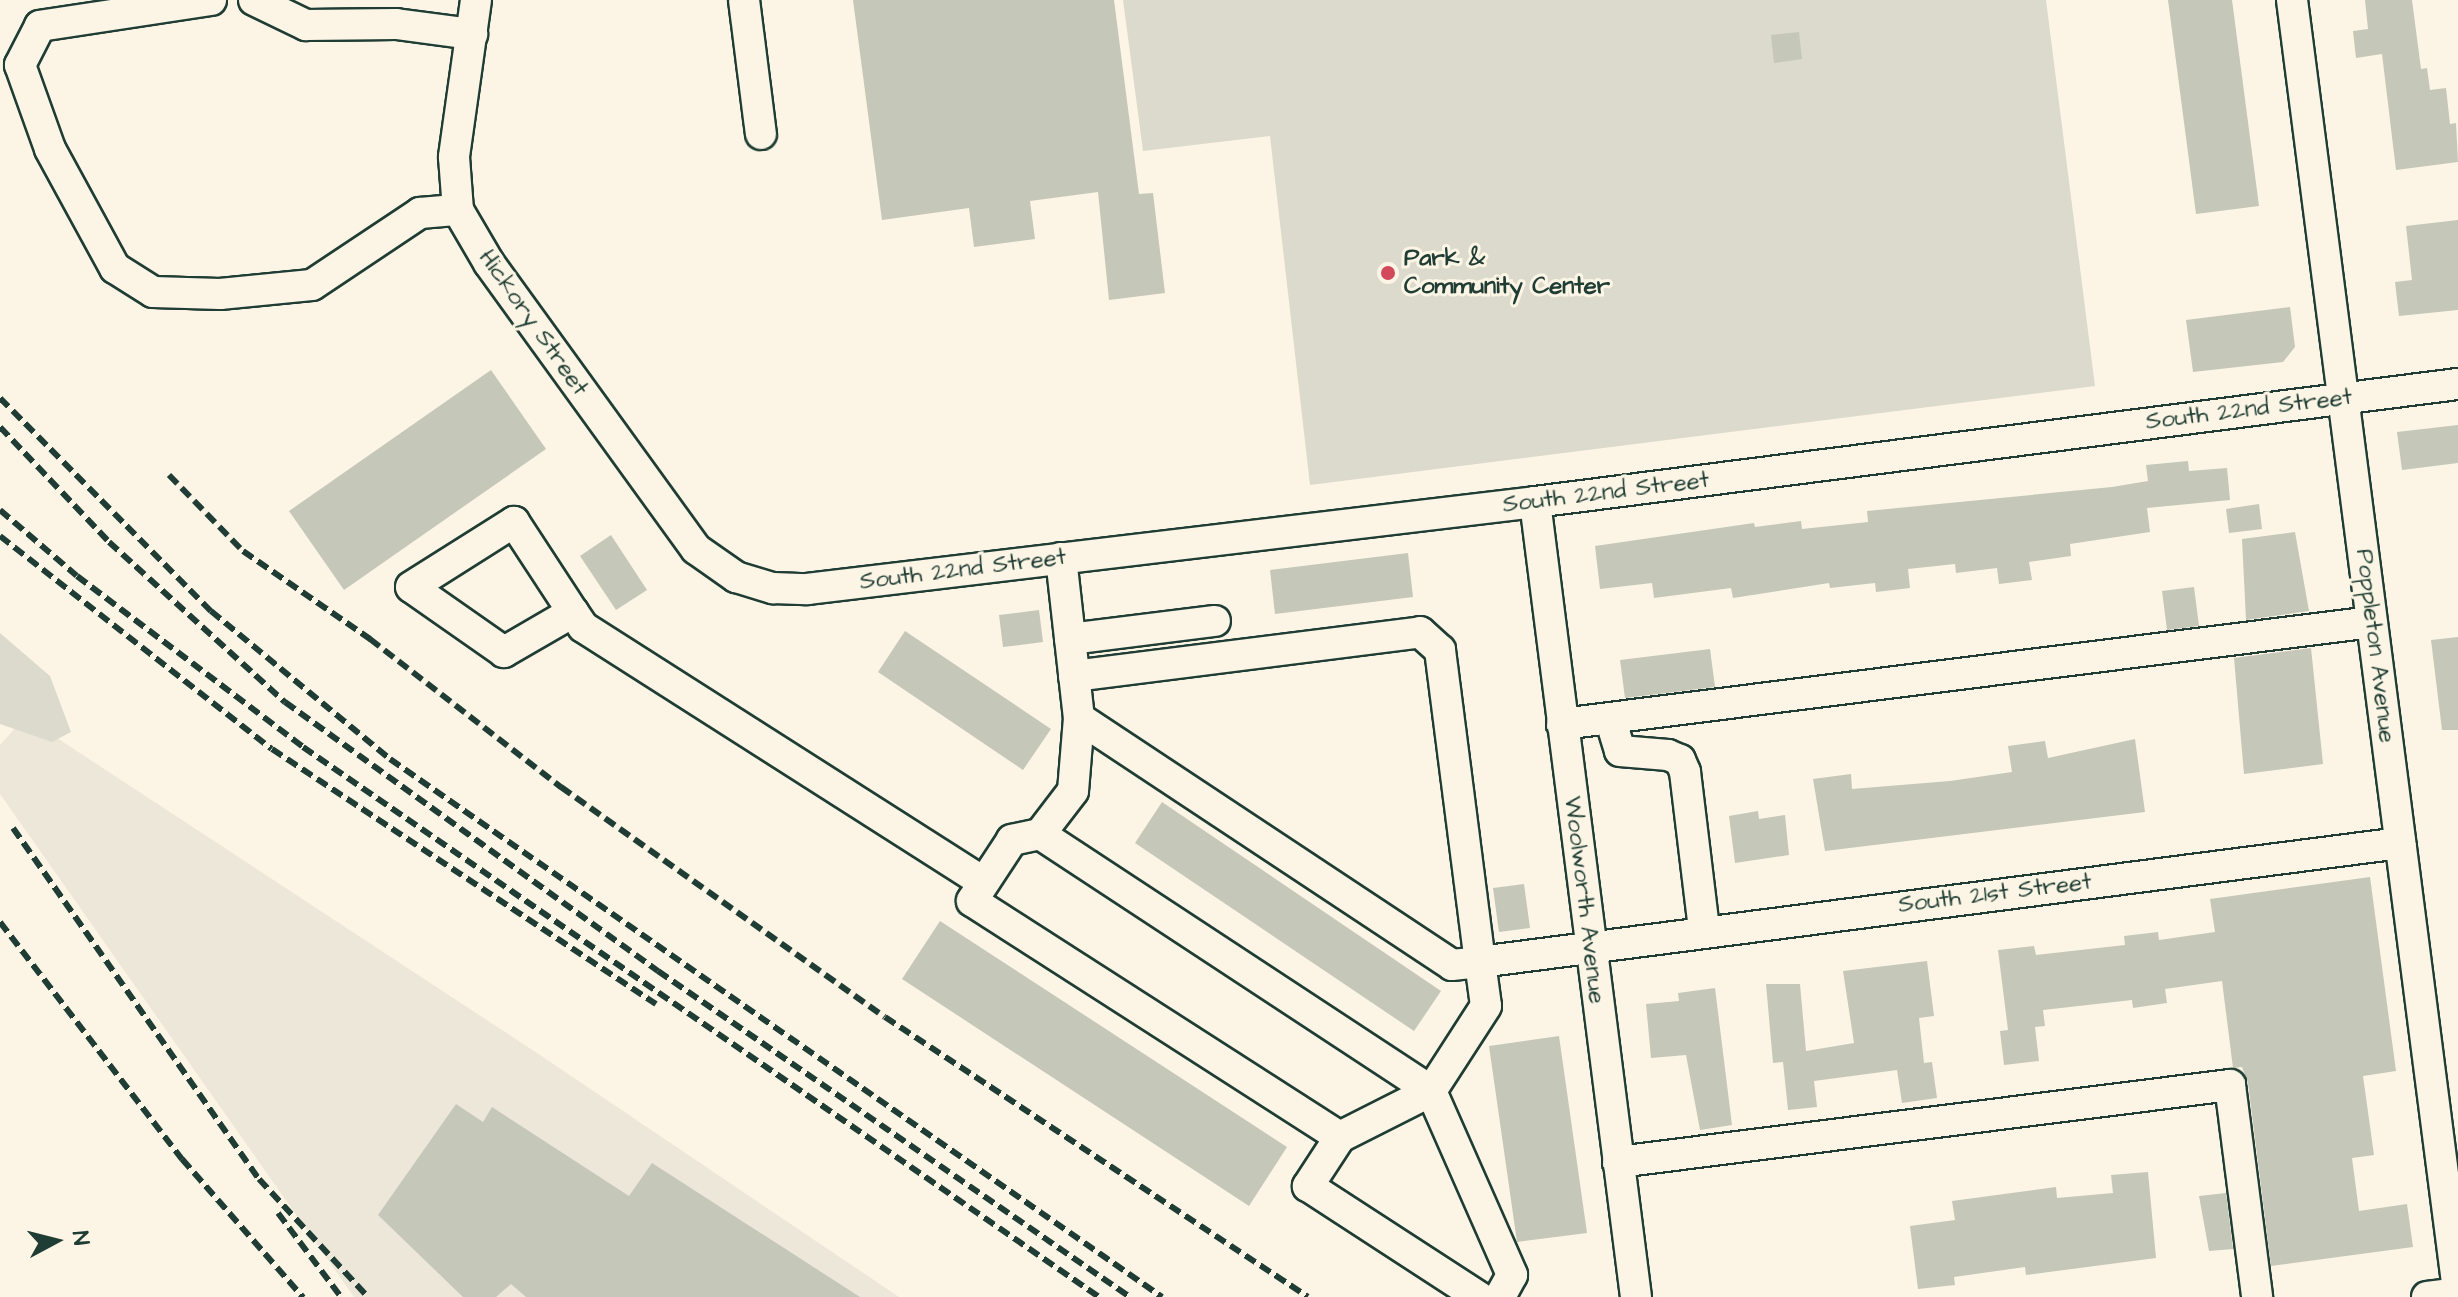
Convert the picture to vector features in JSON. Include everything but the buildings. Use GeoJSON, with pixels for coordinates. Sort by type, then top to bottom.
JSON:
{"type":"FeatureCollection","features":[{"type":"Feature","properties":{"kind":"street"},"geometry":{"type":"LineString","coordinates":[[211,0],[40,26],[20,65],[50,149],[115,268],[153,292],[220,294],[312,285],[420,213],[458,210]]}},
{"type":"Feature","properties":{"kind":"street"},"geometry":{"type":"LineString","coordinates":[[254,0],[306,25],[396,24],[472,34]]}},
{"type":"Feature","properties":{"kind":"street","name":"Hickory Street"},"geometry":{"type":"LineString","coordinates":[[476,0],[454,157],[458,210],[489,263],[679,528],[715,565],[754,584]]}},
{"type":"Feature","properties":{"kind":"street"},"geometry":{"type":"LineString","coordinates":[[744,0],[761,134]]}},
{"type":"Feature","properties":{"kind":"street","name":"Poppleton Avenue"},"geometry":{"type":"LineString","coordinates":[[2292,0],[2458,1292]]}},
{"type":"Feature","properties":{"kind":"street","name":"South 22nd Street"},"geometry":{"type":"LineString","coordinates":[[754,584],[807,589],[1535,502],[2458,384]]}},
{"type":"Feature","properties":{"kind":"street","name":"Woolworth Avenue"},"geometry":{"type":"LineString","coordinates":[[1535,502],[1636,1297]]}},
{"type":"Feature","properties":{"kind":"street"},"geometry":{"type":"LineString","coordinates":[[573,612],[504,652],[411,587],[514,522],[583,627],[984,882]]}},
{"type":"Feature","properties":{"kind":"street"},"geometry":{"type":"LineString","coordinates":[[1061,558],[1079,718],[1073,791],[1040,834],[1012,840],[972,901],[1340,1137]]}},
{"type":"Feature","properties":{"kind":"street"},"geometry":{"type":"LineString","coordinates":[[1070,639],[1215,621]]}},
{"type":"Feature","properties":{"kind":"street"},"geometry":{"type":"LineString","coordinates":[[1562,724],[2372,622]]}},
{"type":"Feature","properties":{"kind":"street"},"geometry":{"type":"LineString","coordinates":[[1074,676],[1420,632],[1440,650],[1486,1006],[1431,1091],[1340,1137],[1308,1186],[1479,1297]]}},
{"type":"Feature","properties":{"kind":"street","name":"South 21st Street"},"geometry":{"type":"LineString","coordinates":[[1079,718],[1452,965],[1704,930],[2400,843]]}},
{"type":"Feature","properties":{"kind":"street"},"geometry":{"type":"LineString","coordinates":[[1610,718],[1620,751],[1668,755],[1680,760],[1685,772],[1704,930]]}},
{"type":"Feature","properties":{"kind":"street"},"geometry":{"type":"LineString","coordinates":[[1040,834],[1431,1091],[1512,1275],[1500,1297]]}},
{"type":"Feature","properties":{"kind":"street"},"geometry":{"type":"LineString","coordinates":[[1618,1162],[2230,1085],[2257,1297]]}},
{"type":"Feature","properties":{"kind":"street"},"geometry":{"type":"LineString","coordinates":[[2427,1297],[2458,1292]]}},
{"type":"Feature","properties":{"kind":"shaded area"},"geometry":{"type":"Polygon","coordinates":[[[1123,0],[2046,0],[2095,386],[1310,485],[1270,136],[1143,151],[1123,0]]]}},
{"type":"Feature","properties":{"kind":"shaded area"},"geometry":{"type":"Polygon","coordinates":[[[0,633],[50,676],[71,732],[52,742],[0,724],[0,633]]]}},
{"type":"Feature","properties":{"kind":"shaded area"},"geometry":{"type":"Polygon","coordinates":[[[25,717],[537,1053],[899,1297],[354,1297],[0,794],[0,745],[25,717]]]}},
{"type":"Feature","properties":{"kind":"railway"},"geometry":{"type":"LineString","coordinates":[[0,398],[211,611],[390,759],[1162,1297]]}},
{"type":"Feature","properties":{"kind":"railway"},"geometry":{"type":"LineString","coordinates":[[0,427],[109,542],[285,702],[658,971],[1130,1297]]}},
{"type":"Feature","properties":{"kind":"railway"},"geometry":{"type":"LineString","coordinates":[[169,475],[243,551],[370,639],[561,787],[885,1017],[1308,1297]]}},
{"type":"Feature","properties":{"kind":"railway"},"geometry":{"type":"LineString","coordinates":[[0,510],[77,576],[303,747],[1099,1297]]}},
{"type":"Feature","properties":{"kind":"railway"},"geometry":{"type":"LineString","coordinates":[[0,536],[272,749],[656,1004]]}},
{"type":"Feature","properties":{"kind":"railway"},"geometry":{"type":"LineString","coordinates":[[13,828],[259,1179],[368,1297]]}},
{"type":"Feature","properties":{"kind":"railway"},"geometry":{"type":"LineString","coordinates":[[0,922],[182,1159],[303,1297]]}},
{"type":"Feature","properties":{"kind":"railway"},"geometry":{"type":"LineString","coordinates":[[278,1213],[341,1297]]}},
{"type":"Feature","properties":{"kind":"place","name":"Park & Community Center"},"geometry":{"type":"Point","coordinates":[1388,273]}}]}
